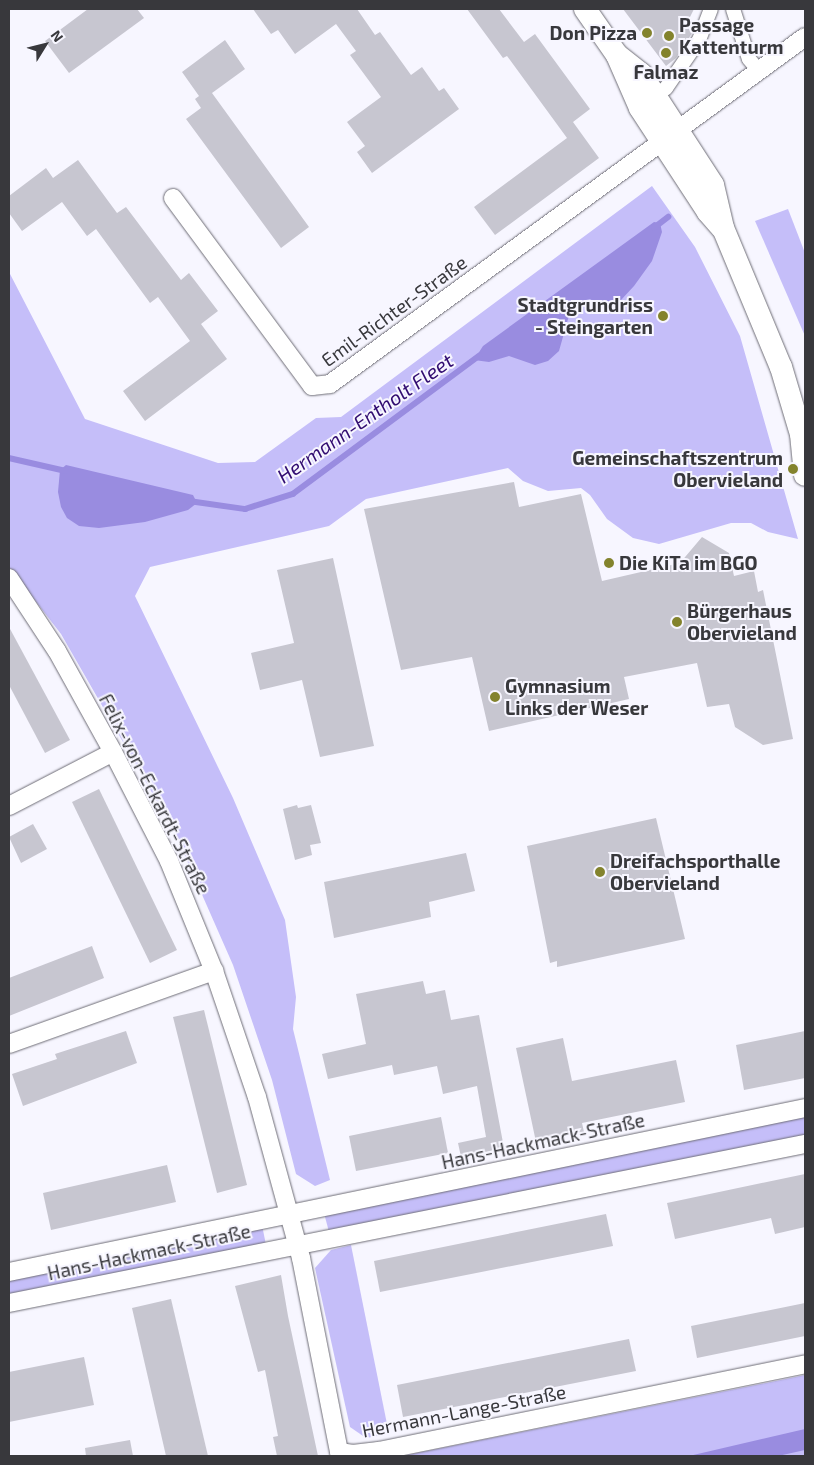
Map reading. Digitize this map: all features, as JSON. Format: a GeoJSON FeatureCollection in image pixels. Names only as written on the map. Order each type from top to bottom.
{"type":"FeatureCollection","features":[{"type":"Feature","properties":{"kind":"street"},"geometry":{"type":"LineString","coordinates":[[585,9],[617,55],[640,108],[671,136]]}},
{"type":"Feature","properties":{"kind":"street"},"geometry":{"type":"LineString","coordinates":[[656,96],[666,88],[699,40],[710,9]]}},
{"type":"Feature","properties":{"kind":"street"},"geometry":{"type":"LineString","coordinates":[[733,9],[749,58],[759,71]]}},
{"type":"Feature","properties":{"kind":"street"},"geometry":{"type":"LineString","coordinates":[[671,136],[805,37]]}},
{"type":"Feature","properties":{"kind":"street"},"geometry":{"type":"LineString","coordinates":[[617,55],[641,74],[656,96],[671,136],[708,212],[723,228],[781,367],[803,438],[805,475]]}},
{"type":"Feature","properties":{"kind":"street","name":"Emil-Richter-Straße"},"geometry":{"type":"LineString","coordinates":[[173,198],[312,386],[330,384],[671,136]]}},
{"type":"Feature","properties":{"kind":"street","name":"Felix-von-Eckardt-Straße"},"geometry":{"type":"LineString","coordinates":[[9,578],[57,652],[113,752],[169,862],[214,971],[257,1097],[289,1214]]}},
{"type":"Feature","properties":{"kind":"street"},"geometry":{"type":"LineString","coordinates":[[9,806],[113,752]]}},
{"type":"Feature","properties":{"kind":"street"},"geometry":{"type":"LineString","coordinates":[[9,1044],[214,971]]}},
{"type":"Feature","properties":{"kind":"street","name":"Hans-Hackmack-Straße"},"geometry":{"type":"LineString","coordinates":[[9,1272],[805,1108]]}},
{"type":"Feature","properties":{"kind":"street","name":"Hans-Hackmack-Straße"},"geometry":{"type":"LineString","coordinates":[[9,1303],[805,1144]]}},
{"type":"Feature","properties":{"kind":"street"},"geometry":{"type":"LineString","coordinates":[[289,1214],[297,1244]]}},
{"type":"Feature","properties":{"kind":"street","name":"Hermann-Lange-Straße"},"geometry":{"type":"LineString","coordinates":[[297,1244],[339,1452],[353,1454],[379,1451],[805,1364]]}},
{"type":"Feature","properties":{"kind":"shaded area"},"geometry":{"type":"Polygon","coordinates":[[[652,186],[695,247],[740,336],[798,539],[768,532],[751,523],[731,523],[659,544],[633,538],[607,519],[590,495],[581,488],[548,491],[523,481],[508,468],[366,499],[329,526],[150,567],[135,596],[233,798],[285,920],[296,997],[293,1029],[330,1180],[315,1186],[296,1174],[272,1080],[233,965],[174,831],[61,634],[9,567],[9,272],[85,419],[218,463],[255,462],[316,418],[341,417],[652,186]]]}},
{"type":"Feature","properties":{"kind":"shaded area"},"geometry":{"type":"Polygon","coordinates":[[[788,209],[805,253],[805,336],[755,221],[788,209]]]}},
{"type":"Feature","properties":{"kind":"shaded area"},"geometry":{"type":"Polygon","coordinates":[[[654,222],[660,223],[662,232],[652,261],[634,286],[609,313],[601,314],[596,303],[590,299],[578,302],[570,312],[559,351],[548,361],[535,365],[509,356],[489,362],[474,360],[483,346],[654,222]]]}},
{"type":"Feature","properties":{"kind":"shaded area"},"geometry":{"type":"Polygon","coordinates":[[[66,465],[193,495],[197,503],[188,510],[145,522],[99,528],[79,526],[67,518],[61,507],[58,492],[60,470],[66,465]]]}},
{"type":"Feature","properties":{"kind":"shaded area"},"geometry":{"type":"Polygon","coordinates":[[[805,1113],[805,1138],[329,1232],[324,1213],[805,1113]]]}},
{"type":"Feature","properties":{"kind":"shaded area"},"geometry":{"type":"Polygon","coordinates":[[[262,1225],[266,1245],[9,1296],[9,1277],[262,1225]]]}},
{"type":"Feature","properties":{"kind":"shaded area"},"geometry":{"type":"Polygon","coordinates":[[[351,1245],[389,1434],[366,1438],[350,1427],[315,1268],[331,1250],[351,1245]]]}},
{"type":"Feature","properties":{"kind":"shaded area"},"geometry":{"type":"Polygon","coordinates":[[[805,1375],[805,1456],[398,1456],[412,1454],[805,1375]]]}},
{"type":"Feature","properties":{"kind":"shaded area"},"geometry":{"type":"Polygon","coordinates":[[[805,1429],[805,1450],[778,1456],[689,1456],[805,1429]]]}},
{"type":"Feature","properties":{"kind":"building"},"geometry":{"type":"Polygon","coordinates":[[[88,9],[137,9],[144,18],[69,73],[45,41],[88,9]]]}},
{"type":"Feature","properties":{"kind":"building"},"geometry":{"type":"Polygon","coordinates":[[[253,9],[357,9],[375,35],[380,32],[411,75],[422,67],[439,91],[444,88],[459,109],[372,173],[357,152],[365,146],[347,122],[381,97],[350,55],[356,51],[336,24],[295,54],[278,30],[271,34],[253,9]]]}},
{"type":"Feature","properties":{"kind":"building"},"geometry":{"type":"Polygon","coordinates":[[[467,9],[499,9],[524,42],[535,34],[590,109],[573,122],[599,158],[495,235],[474,207],[567,138],[507,56],[503,58],[467,9]]]}},
{"type":"Feature","properties":{"kind":"building","name":"Passage Kattenturm"},"geometry":{"type":"Polygon","coordinates":[[[623,9],[694,9],[686,25],[692,33],[676,58],[666,66],[623,9]]]}},
{"type":"Feature","properties":{"kind":"building"},"geometry":{"type":"Polygon","coordinates":[[[225,40],[245,69],[212,93],[309,227],[281,248],[186,119],[201,108],[195,99],[199,96],[182,72],[225,40]]]}},
{"type":"Feature","properties":{"kind":"building"},"geometry":{"type":"Polygon","coordinates":[[[78,160],[117,213],[126,207],[181,280],[189,273],[218,311],[201,324],[227,359],[145,421],[123,391],[190,341],[158,297],[150,303],[96,229],[87,236],[62,202],[22,231],[9,213],[9,196],[46,168],[53,178],[78,160]]]}},
{"type":"Feature","properties":{"kind":"building"},"geometry":{"type":"Polygon","coordinates":[[[514,482],[519,507],[581,494],[602,581],[680,563],[702,537],[729,553],[734,576],[754,571],[758,592],[763,590],[793,739],[763,745],[735,727],[729,704],[707,707],[697,663],[624,677],[629,699],[489,731],[472,657],[401,670],[364,509],[514,482]]]}},
{"type":"Feature","properties":{"kind":"building"},"geometry":{"type":"Polygon","coordinates":[[[333,558],[374,746],[320,757],[302,680],[260,690],[251,653],[294,643],[277,570],[333,558]]]}},
{"type":"Feature","properties":{"kind":"building"},"geometry":{"type":"Polygon","coordinates":[[[9,627],[70,740],[45,753],[9,685],[9,627]]]}},
{"type":"Feature","properties":{"kind":"building"},"geometry":{"type":"Polygon","coordinates":[[[99,789],[177,950],[150,963],[72,802],[99,789]]]}},
{"type":"Feature","properties":{"kind":"building"},"geometry":{"type":"Polygon","coordinates":[[[297,805],[298,808],[311,805],[321,843],[310,845],[312,855],[295,860],[283,809],[297,805]]]}},
{"type":"Feature","properties":{"kind":"building","name":"Dreifachsporthalle Obervieland"},"geometry":{"type":"Polygon","coordinates":[[[656,818],[685,939],[557,967],[557,961],[550,963],[527,846],[656,818]]]}},
{"type":"Feature","properties":{"kind":"building"},"geometry":{"type":"Polygon","coordinates":[[[33,824],[47,849],[21,863],[9,837],[33,824]]]}},
{"type":"Feature","properties":{"kind":"building"},"geometry":{"type":"Polygon","coordinates":[[[466,853],[475,891],[429,902],[431,917],[334,938],[324,882],[466,853]]]}},
{"type":"Feature","properties":{"kind":"building"},"geometry":{"type":"Polygon","coordinates":[[[92,946],[104,978],[9,1016],[9,978],[92,946]]]}},
{"type":"Feature","properties":{"kind":"building"},"geometry":{"type":"Polygon","coordinates":[[[423,981],[426,994],[445,990],[451,1020],[479,1015],[504,1148],[461,1157],[458,1143],[486,1137],[477,1086],[443,1094],[437,1066],[394,1075],[392,1065],[328,1079],[322,1054],[366,1044],[356,994],[423,981]]]}},
{"type":"Feature","properties":{"kind":"building"},"geometry":{"type":"Polygon","coordinates":[[[204,1010],[247,1185],[217,1193],[173,1017],[204,1010]]]}},
{"type":"Feature","properties":{"kind":"building"},"geometry":{"type":"Polygon","coordinates":[[[126,1031],[137,1063],[23,1106],[12,1074],[57,1059],[55,1054],[126,1031]]]}},
{"type":"Feature","properties":{"kind":"building"},"geometry":{"type":"Polygon","coordinates":[[[805,1031],[805,1078],[744,1090],[736,1045],[805,1031]]]}},
{"type":"Feature","properties":{"kind":"building"},"geometry":{"type":"Polygon","coordinates":[[[563,1038],[572,1081],[676,1060],[685,1102],[582,1123],[584,1132],[536,1142],[516,1048],[563,1038]]]}},
{"type":"Feature","properties":{"kind":"building"},"geometry":{"type":"Polygon","coordinates":[[[441,1117],[448,1153],[356,1171],[349,1136],[441,1117]]]}},
{"type":"Feature","properties":{"kind":"building"},"geometry":{"type":"Polygon","coordinates":[[[167,1165],[176,1202],[51,1230],[43,1193],[167,1165]]]}},
{"type":"Feature","properties":{"kind":"building"},"geometry":{"type":"Polygon","coordinates":[[[805,1174],[805,1227],[775,1234],[771,1218],[675,1239],[667,1203],[805,1174]]]}},
{"type":"Feature","properties":{"kind":"building"},"geometry":{"type":"Polygon","coordinates":[[[606,1214],[613,1246],[380,1292],[374,1261],[606,1214]]]}},
{"type":"Feature","properties":{"kind":"building"},"geometry":{"type":"Polygon","coordinates":[[[281,1275],[318,1456],[277,1456],[273,1437],[278,1436],[265,1370],[258,1372],[235,1286],[281,1275]]]}},
{"type":"Feature","properties":{"kind":"building"},"geometry":{"type":"Polygon","coordinates":[[[171,1299],[208,1456],[166,1456],[132,1308],[171,1299]]]}},
{"type":"Feature","properties":{"kind":"building"},"geometry":{"type":"Polygon","coordinates":[[[805,1303],[805,1336],[697,1358],[691,1326],[805,1303]]]}},
{"type":"Feature","properties":{"kind":"building"},"geometry":{"type":"Polygon","coordinates":[[[629,1339],[636,1371],[403,1417],[397,1385],[629,1339]]]}},
{"type":"Feature","properties":{"kind":"building"},"geometry":{"type":"Polygon","coordinates":[[[84,1357],[94,1405],[9,1422],[9,1372],[84,1357]]]}},
{"type":"Feature","properties":{"kind":"building"},"geometry":{"type":"Polygon","coordinates":[[[130,1440],[133,1456],[86,1456],[85,1448],[130,1440]]]}},
{"type":"Feature","properties":{"kind":"waterway","name":"Hermann-Entholt Fleet"},"geometry":{"type":"LineString","coordinates":[[654,228],[668,217]]}},
{"type":"Feature","properties":{"kind":"waterway","name":"Hermann-Entholt Fleet"},"geometry":{"type":"LineString","coordinates":[[189,501],[245,509],[293,494],[479,356]]}},
{"type":"Feature","properties":{"kind":"waterway","name":"Hermann-Entholt Fleet"},"geometry":{"type":"LineString","coordinates":[[9,458],[66,471]]}},
{"type":"Feature","properties":{"kind":"place","name":"Don Pizza"},"geometry":{"type":"Point","coordinates":[647,33]}},
{"type":"Feature","properties":{"kind":"place","name":"Passage Kattenturm"},"geometry":{"type":"Point","coordinates":[669,36]}},
{"type":"Feature","properties":{"kind":"place","name":"Falmaz"},"geometry":{"type":"Point","coordinates":[666,53]}},
{"type":"Feature","properties":{"kind":"place","name":"Stadtgrundriss - Steingarten"},"geometry":{"type":"Point","coordinates":[663,316]}},
{"type":"Feature","properties":{"kind":"place","name":"Gemeinschaftszentrum Obervieland"},"geometry":{"type":"Point","coordinates":[793,469]}},
{"type":"Feature","properties":{"kind":"place","name":"Die KiTa im BGO"},"geometry":{"type":"Point","coordinates":[609,563]}},
{"type":"Feature","properties":{"kind":"place","name":"Bürgerhaus Obervieland"},"geometry":{"type":"Point","coordinates":[677,622]}},
{"type":"Feature","properties":{"kind":"place","name":"Gymnasium Links der Weser"},"geometry":{"type":"Point","coordinates":[495,697]}},
{"type":"Feature","properties":{"kind":"place","name":"Dreifachsporthalle Obervieland"},"geometry":{"type":"Point","coordinates":[600,872]}}]}
